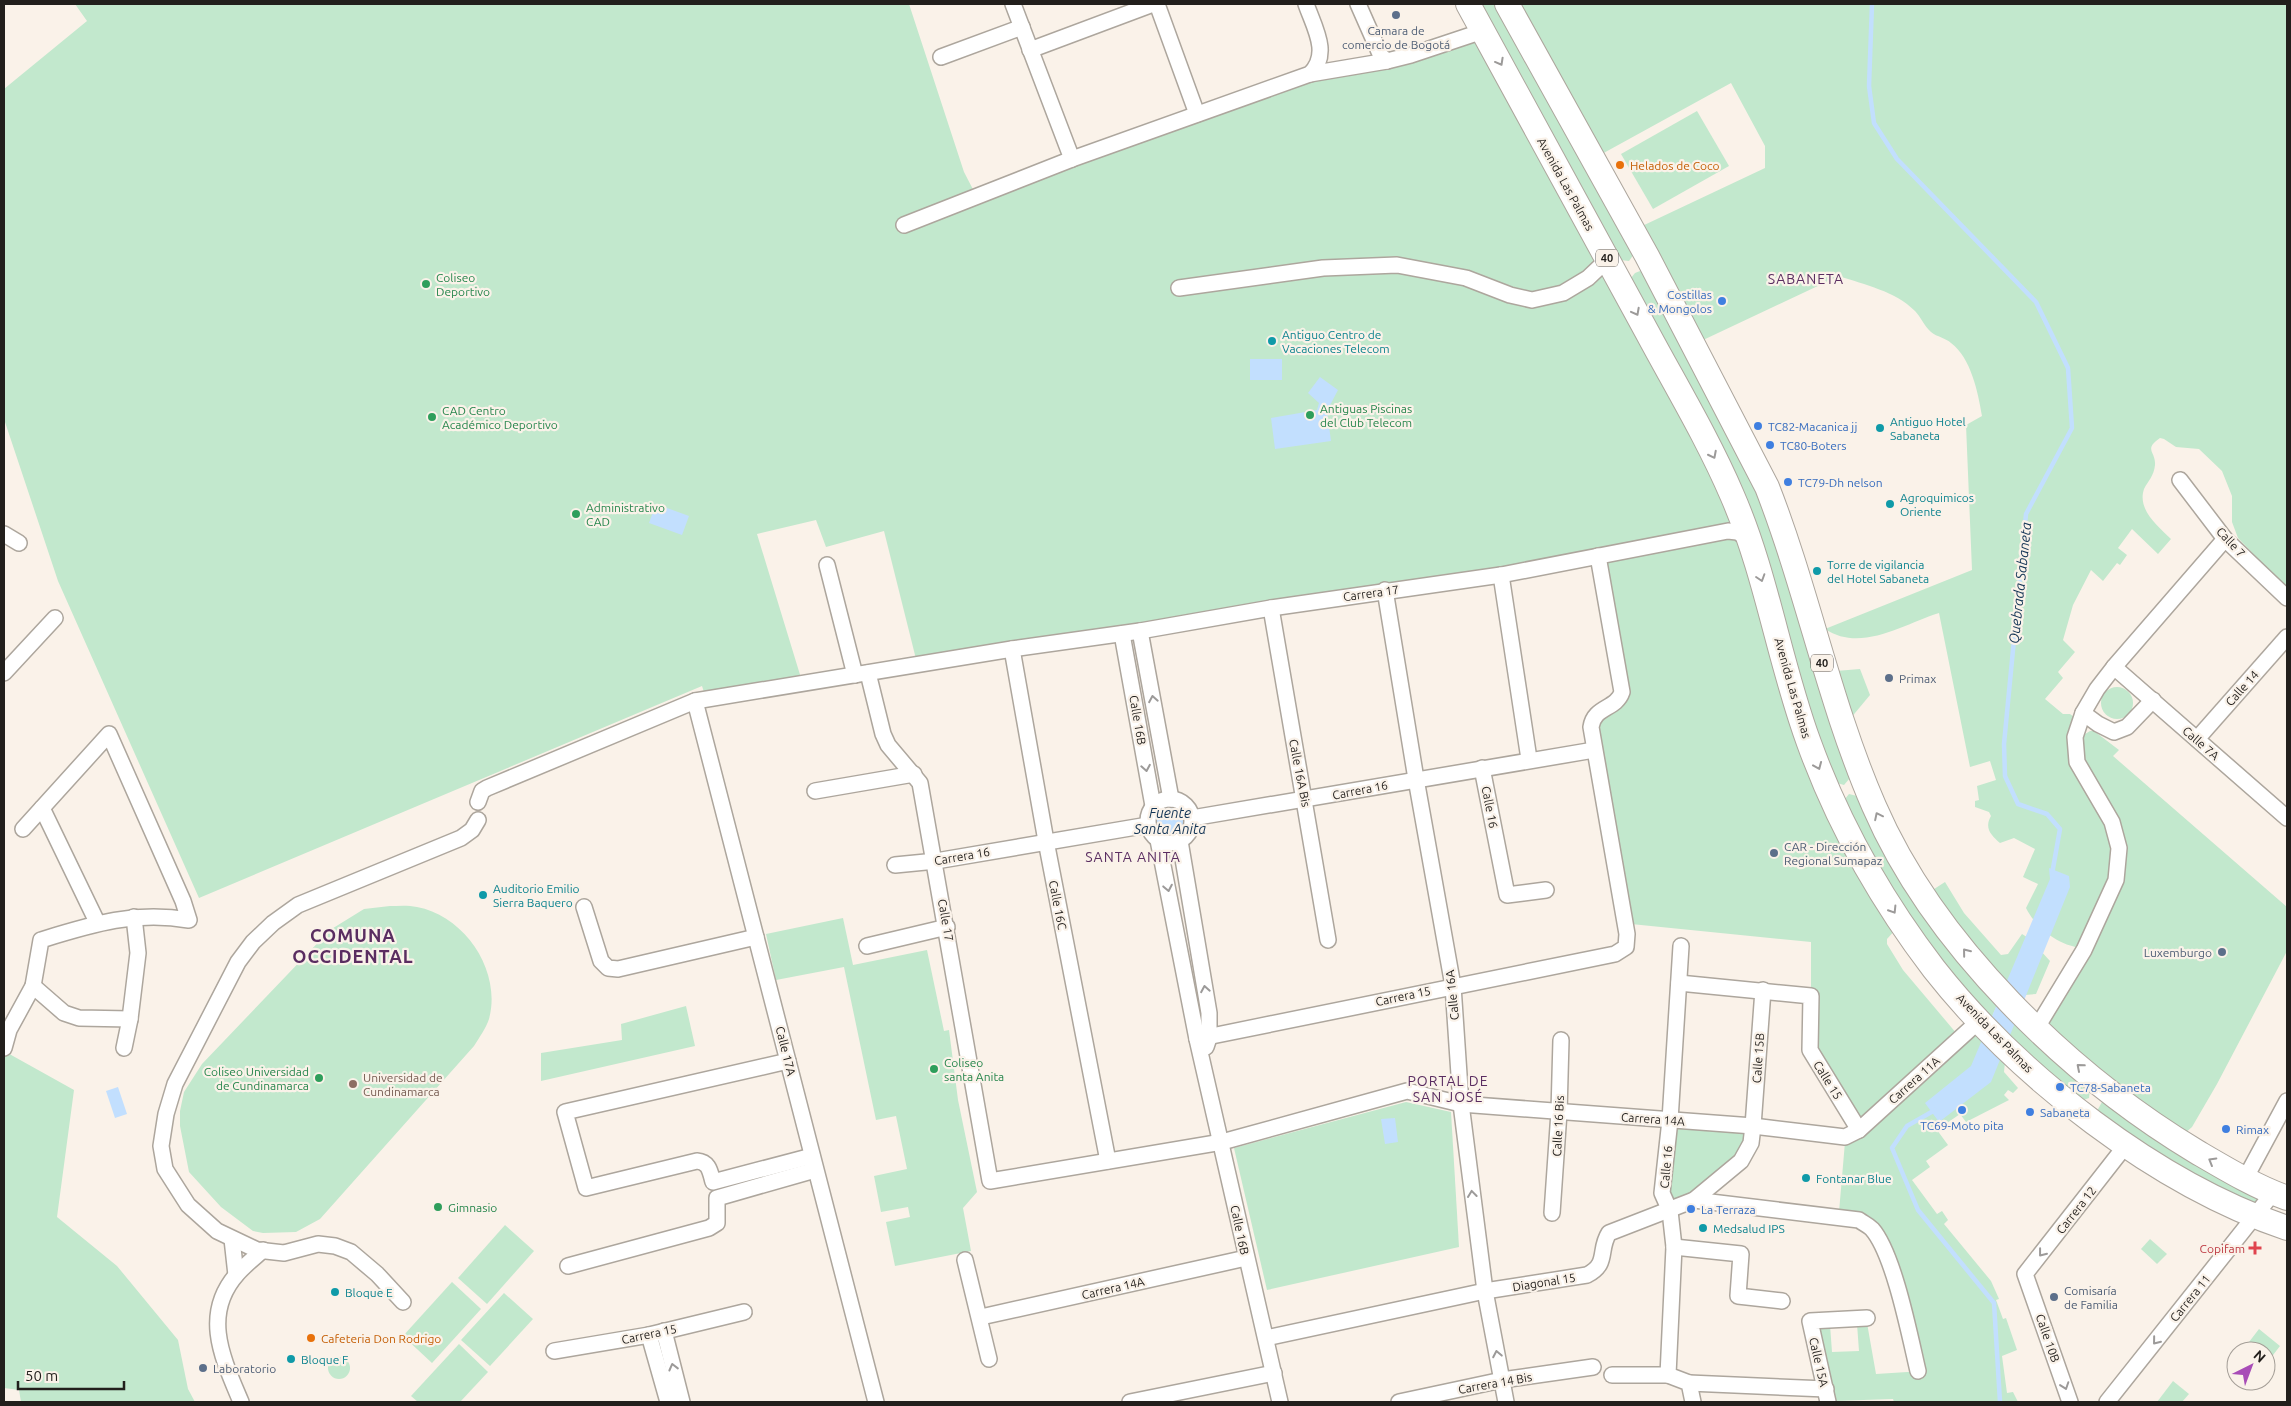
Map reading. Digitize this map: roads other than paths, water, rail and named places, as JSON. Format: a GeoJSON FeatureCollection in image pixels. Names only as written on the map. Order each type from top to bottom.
{"type":"FeatureCollection","features":[{"type":"Feature","properties":{"kind":"main road","name":"Avenida Las Palmas"},"geometry":{"type":"LineString","coordinates":[[1468,4],[1713,455],[1739,528],[1766,593],[1798,709],[1831,797],[1862,858],[1904,927],[1936,972],[1980,1020],[2024,1065],[2083,1114],[2126,1145],[2189,1184],[2256,1217],[2287,1228]]}},
{"type":"Feature","properties":{"kind":"main road","name":"40"},"geometry":{"type":"LineString","coordinates":[[1507,4],[1647,256],[1768,487],[1782,523],[1839,718],[1863,781],[1891,842],[1923,895],[1964,949],[2036,1029],[2105,1089],[2183,1144],[2245,1179],[2280,1196]]}},
{"type":"Feature","properties":{"kind":"main road","name":"40"},"geometry":{"type":"LineString","coordinates":[[1612,267],[1647,256]]}},
{"type":"Feature","properties":{"kind":"main road"},"geometry":{"type":"LineString","coordinates":[[1831,797],[1863,781]]}},
{"type":"Feature","properties":{"kind":"main road"},"geometry":{"type":"LineString","coordinates":[[2083,1114],[2105,1089]]}},
{"type":"Feature","properties":{"kind":"street"},"geometry":{"type":"LineString","coordinates":[[1013,4],[1072,159]]}},
{"type":"Feature","properties":{"kind":"street"},"geometry":{"type":"LineString","coordinates":[[1030,50],[1153,4]]}},
{"type":"Feature","properties":{"kind":"street"},"geometry":{"type":"LineString","coordinates":[[1157,4],[1197,114]]}},
{"type":"Feature","properties":{"kind":"street"},"geometry":{"type":"LineString","coordinates":[[1306,4],[1322,51],[1320,62],[1310,74]]}},
{"type":"Feature","properties":{"kind":"street"},"geometry":{"type":"LineString","coordinates":[[1358,4],[1381,56],[1387,60]]}},
{"type":"Feature","properties":{"kind":"street"},"geometry":{"type":"LineString","coordinates":[[941,56],[1022,27]]}},
{"type":"Feature","properties":{"kind":"street"},"geometry":{"type":"LineString","coordinates":[[904,225],[1072,159],[1310,74],[1411,55],[1483,31]]}},
{"type":"Feature","properties":{"kind":"street"},"geometry":{"type":"LineString","coordinates":[[1179,288],[1323,268],[1397,265],[1466,278],[1510,295],[1532,300],[1563,293],[1588,278],[1612,267]]}},
{"type":"Feature","properties":{"kind":"street","name":"Calle 7"},"geometry":{"type":"LineString","coordinates":[[2180,480],[2226,539],[2287,598]]}},
{"type":"Feature","properties":{"kind":"street","name":"Carrera 17"},"geometry":{"type":"LineString","coordinates":[[478,802],[482,791],[487,788],[695,701],[1012,649],[1122,634],[1385,590],[1501,575],[1739,528]]}},
{"type":"Feature","properties":{"kind":"street"},"geometry":{"type":"LineString","coordinates":[[4,534],[20,542]]}},
{"type":"Feature","properties":{"kind":"street"},"geometry":{"type":"LineString","coordinates":[[2036,1029],[2084,950],[2116,880],[2119,848],[2112,822],[2077,762],[2075,736],[2083,713],[2114,667],[2226,539]]}},
{"type":"Feature","properties":{"kind":"street"},"geometry":{"type":"LineString","coordinates":[[1594,750],[1591,727],[1594,718],[1601,709],[1617,702],[1622,688],[1598,556]]}},
{"type":"Feature","properties":{"kind":"street","name":"Calle 17"},"geometry":{"type":"LineString","coordinates":[[827,565],[883,734],[888,745],[920,783],[936,861],[990,1181]]}},
{"type":"Feature","properties":{"kind":"street"},"geometry":{"type":"LineString","coordinates":[[1501,575],[1528,759]]}},
{"type":"Feature","properties":{"kind":"street","name":"Calle 16A"},"geometry":{"type":"LineString","coordinates":[[1385,590],[1453,986],[1461,1104],[1485,1292],[1506,1402]]}},
{"type":"Feature","properties":{"kind":"street","name":"Calle 16A Bis"},"geometry":{"type":"LineString","coordinates":[[1271,608],[1280,670],[1306,800],[1328,940]]}},
{"type":"Feature","properties":{"kind":"street"},"geometry":{"type":"LineString","coordinates":[[4,673],[55,618]]}},
{"type":"Feature","properties":{"kind":"street","name":"Calle 16B"},"geometry":{"type":"LineString","coordinates":[[1140,631],[1171,799]]}},
{"type":"Feature","properties":{"kind":"street","name":"Calle 16B"},"geometry":{"type":"LineString","coordinates":[[1122,634],[1153,806]]}},
{"type":"Feature","properties":{"kind":"street","name":"Calle 14"},"geometry":{"type":"LineString","coordinates":[[2197,739],[2287,637]]}},
{"type":"Feature","properties":{"kind":"street","name":"Calle 16C"},"geometry":{"type":"LineString","coordinates":[[1012,649],[1046,841],[1108,1161]]}},
{"type":"Feature","properties":{"kind":"street","name":"Calle 7A"},"geometry":{"type":"LineString","coordinates":[[2114,667],[2197,739],[2285,811]]}},
{"type":"Feature","properties":{"kind":"street"},"geometry":{"type":"LineString","coordinates":[[2083,713],[2114,732],[2127,727],[2153,700]]}},
{"type":"Feature","properties":{"kind":"street","name":"Calle 17A"},"geometry":{"type":"LineString","coordinates":[[695,701],[876,1402]]}},
{"type":"Feature","properties":{"kind":"street"},"geometry":{"type":"LineString","coordinates":[[4,1048],[10,1030],[33,986],[41,940],[97,922],[134,917],[161,916],[189,920],[183,901],[109,734],[23,829]]}},
{"type":"Feature","properties":{"kind":"street","name":"Carrera 16"},"geometry":{"type":"LineString","coordinates":[[1192,818],[1306,800],[1528,759],[1594,750]]}},
{"type":"Feature","properties":{"kind":"street","name":"Carrera 15"},"geometry":{"type":"LineString","coordinates":[[1203,1038],[1615,954],[1626,947],[1627,934],[1594,750]]}},
{"type":"Feature","properties":{"kind":"street","name":"Calle 16"},"geometry":{"type":"LineString","coordinates":[[1482,768],[1507,896],[1546,890]]}},
{"type":"Feature","properties":{"kind":"street"},"geometry":{"type":"LineString","coordinates":[[815,791],[914,774]]}},
{"type":"Feature","properties":{"kind":"street"},"geometry":{"type":"LineString","coordinates":[[1171,799],[1185,805],[1192,818],[1189,833],[1180,841],[1169,844],[1158,840],[1152,835],[1148,824],[1149,813],[1153,806],[1159,802],[1171,799]]}},
{"type":"Feature","properties":{"kind":"street"},"geometry":{"type":"LineString","coordinates":[[42,808],[97,922]]}},
{"type":"Feature","properties":{"kind":"street"},"geometry":{"type":"LineString","coordinates":[[403,1302],[377,1274],[351,1252],[335,1246],[318,1244],[284,1253],[262,1250],[216,1231],[188,1205],[165,1169],[161,1146],[166,1114],[175,1084],[238,962],[260,936],[298,905],[461,838],[472,830],[478,820]]}},
{"type":"Feature","properties":{"kind":"street","name":"Carrera 16"},"geometry":{"type":"LineString","coordinates":[[895,865],[936,861],[1148,824]]}},
{"type":"Feature","properties":{"kind":"street","name":"Calle 16B"},"geometry":{"type":"LineString","coordinates":[[1158,840],[1203,1038],[1203,1058],[1246,1258],[1280,1402]]}},
{"type":"Feature","properties":{"kind":"street","name":"Calle 16B"},"geometry":{"type":"LineString","coordinates":[[1180,841],[1209,1013],[1203,1038]]}},
{"type":"Feature","properties":{"kind":"street"},"geometry":{"type":"LineString","coordinates":[[584,907],[601,961],[608,968],[618,969],[756,937]]}},
{"type":"Feature","properties":{"kind":"street"},"geometry":{"type":"LineString","coordinates":[[124,1048],[130,1019],[138,953],[134,917]]}},
{"type":"Feature","properties":{"kind":"street"},"geometry":{"type":"LineString","coordinates":[[867,946],[947,927]]}},
{"type":"Feature","properties":{"kind":"street","name":"Calle 16"},"geometry":{"type":"LineString","coordinates":[[1668,1375],[1674,1247],[1670,1211],[1662,1192],[1670,1120],[1681,946]]}},
{"type":"Feature","properties":{"kind":"street"},"geometry":{"type":"LineString","coordinates":[[1679,983],[1763,990]]}},
{"type":"Feature","properties":{"kind":"street"},"geometry":{"type":"LineString","coordinates":[[33,986],[64,1013],[79,1018],[130,1019]]}},
{"type":"Feature","properties":{"kind":"street","name":"Calle 15"},"geometry":{"type":"LineString","coordinates":[[1763,990],[1811,996],[1810,1050],[1859,1130]]}},
{"type":"Feature","properties":{"kind":"street","name":"Calle 15B"},"geometry":{"type":"LineString","coordinates":[[1753,1126],[1763,990]]}},
{"type":"Feature","properties":{"kind":"street","name":"Carrera 11A"},"geometry":{"type":"LineString","coordinates":[[1845,1137],[1859,1130],[1980,1020]]}},
{"type":"Feature","properties":{"kind":"street","name":"Calle 16 Bis"},"geometry":{"type":"LineString","coordinates":[[1552,1213],[1560,1112],[1561,1040]]}},
{"type":"Feature","properties":{"kind":"street"},"geometry":{"type":"LineString","coordinates":[[788,1060],[565,1112],[586,1188],[697,1160],[704,1162],[709,1167],[713,1182],[813,1163]]}},
{"type":"Feature","properties":{"kind":"street","name":"Carrera 14A"},"geometry":{"type":"LineString","coordinates":[[990,1181],[1222,1142],[1407,1091],[1461,1104],[1753,1126],[1845,1137]]}},
{"type":"Feature","properties":{"kind":"street"},"geometry":{"type":"LineString","coordinates":[[2245,1179],[2287,1101]]}},
{"type":"Feature","properties":{"kind":"street","name":"Diagonal 15"},"geometry":{"type":"LineString","coordinates":[[1266,1338],[1485,1292],[1587,1275],[1597,1270],[1602,1262],[1604,1242],[1609,1232],[1670,1211],[1694,1200],[1741,1161],[1750,1144],[1753,1126]]}},
{"type":"Feature","properties":{"kind":"street","name":"Carrera 12"},"geometry":{"type":"LineString","coordinates":[[2026,1274],[2126,1145]]}},
{"type":"Feature","properties":{"kind":"street"},"geometry":{"type":"LineString","coordinates":[[568,1266],[709,1228],[716,1223],[717,1198],[813,1163]]}},
{"type":"Feature","properties":{"kind":"street","name":"Carrera 11"},"geometry":{"type":"LineString","coordinates":[[2107,1402],[2256,1217],[2280,1196]]}},
{"type":"Feature","properties":{"kind":"street"},"geometry":{"type":"LineString","coordinates":[[1694,1200],[1859,1220],[1871,1229],[1880,1242],[1900,1294],[1918,1371]]}},
{"type":"Feature","properties":{"kind":"street"},"geometry":{"type":"LineString","coordinates":[[232,1239],[236,1275]]}},
{"type":"Feature","properties":{"kind":"street"},"geometry":{"type":"LineString","coordinates":[[1674,1247],[1741,1254],[1738,1296],[1782,1301]]}},
{"type":"Feature","properties":{"kind":"street"},"geometry":{"type":"LineString","coordinates":[[241,1402],[221,1355],[216,1328],[221,1302],[236,1275],[262,1250]]}},
{"type":"Feature","properties":{"kind":"street","name":"Carrera 14A"},"geometry":{"type":"LineString","coordinates":[[980,1317],[1246,1258]]}},
{"type":"Feature","properties":{"kind":"street"},"geometry":{"type":"LineString","coordinates":[[965,1260],[989,1359]]}},
{"type":"Feature","properties":{"kind":"street","name":"Calle 10B"},"geometry":{"type":"LineString","coordinates":[[2026,1274],[2070,1402]]}},
{"type":"Feature","properties":{"kind":"street","name":"Carrera 15"},"geometry":{"type":"LineString","coordinates":[[554,1351],[657,1333],[744,1312]]}},
{"type":"Feature","properties":{"kind":"street","name":"Calle 15A"},"geometry":{"type":"LineString","coordinates":[[1827,1396],[1810,1321],[1867,1318]]}},
{"type":"Feature","properties":{"kind":"street"},"geometry":{"type":"LineString","coordinates":[[657,1333],[668,1402]]}},
{"type":"Feature","properties":{"kind":"street"},"geometry":{"type":"LineString","coordinates":[[657,1333],[682,1402]]}},
{"type":"Feature","properties":{"kind":"street","name":"Carrera 14 Bis"},"geometry":{"type":"LineString","coordinates":[[1399,1402],[1502,1380],[1593,1368]]}},
{"type":"Feature","properties":{"kind":"street"},"geometry":{"type":"LineString","coordinates":[[1130,1402],[1274,1373]]}},
{"type":"Feature","properties":{"kind":"street"},"geometry":{"type":"LineString","coordinates":[[1612,1375],[1668,1375],[1689,1383],[1827,1396]]}},
{"type":"Feature","properties":{"kind":"street"},"geometry":{"type":"LineString","coordinates":[[1689,1383],[1693,1402]]}},
{"type":"Feature","properties":{"kind":"water"},"geometry":{"type":"Polygon","coordinates":[[[1250,359],[1282,359],[1282,380],[1250,380],[1250,359]]]}},
{"type":"Feature","properties":{"kind":"water","name":"Antiguas Piscinas del Club Telecom"},"geometry":{"type":"Polygon","coordinates":[[[1320,377],[1338,390],[1327,411],[1331,441],[1275,449],[1271,418],[1317,410],[1319,403],[1308,393],[1320,377]]]}},
{"type":"Feature","properties":{"kind":"water"},"geometry":{"type":"Polygon","coordinates":[[[656,504],[689,516],[682,535],[649,523],[656,504]]]}},
{"type":"Feature","properties":{"kind":"water","name":"Fuente Santa Anita"},"geometry":{"type":"Polygon","coordinates":[[[1170,806],[1176,807],[1184,815],[1184,827],[1176,835],[1170,836],[1164,835],[1156,827],[1155,821],[1156,815],[1164,807],[1170,806]]]}},
{"type":"Feature","properties":{"kind":"water"},"geometry":{"type":"Polygon","coordinates":[[[2049,868],[2069,876],[2070,887],[1991,1082],[1939,1122],[1925,1103],[1971,1066],[2050,879],[2049,868]]]}},
{"type":"Feature","properties":{"kind":"water"},"geometry":{"type":"Polygon","coordinates":[[[118,1087],[127,1114],[115,1118],[106,1091],[118,1087]]]}},
{"type":"Feature","properties":{"kind":"water"},"geometry":{"type":"Polygon","coordinates":[[[1395,1118],[1398,1142],[1385,1144],[1381,1119],[1395,1118]]]}},
{"type":"Feature","properties":{"kind":"waterway","name":"Quebrada Sabaneta"},"geometry":{"type":"LineString","coordinates":[[1872,4],[1869,86],[1874,123],[1897,159],[2036,302],[2068,368],[2072,428],[2026,514],[2004,744],[2005,776],[2018,804],[2047,814],[2060,829],[2052,874]]}},
{"type":"Feature","properties":{"kind":"waterway","name":"Quebrada Sabaneta"},"geometry":{"type":"LineString","coordinates":[[1935,1110],[1907,1126],[1892,1148],[1918,1210],[1994,1303],[2000,1402]]}},
{"type":"Feature","properties":{"kind":"place","name":"Camara de comercio de Bogotá"},"geometry":{"type":"Point","coordinates":[1396,15]}},
{"type":"Feature","properties":{"kind":"place","name":"Helados de Coco"},"geometry":{"type":"Point","coordinates":[1620,165]}},
{"type":"Feature","properties":{"kind":"place","name":"Coliseo Deportivo"},"geometry":{"type":"Point","coordinates":[426,284]}},
{"type":"Feature","properties":{"kind":"place","name":"Costillas & Mongolos"},"geometry":{"type":"Point","coordinates":[1722,301]}},
{"type":"Feature","properties":{"kind":"place","name":"Antiguo Centro de Vacaciones Telecom"},"geometry":{"type":"Point","coordinates":[1272,341]}},
{"type":"Feature","properties":{"kind":"place","name":"Antiguas Piscinas del Club Telecom"},"geometry":{"type":"Point","coordinates":[1310,415]}},
{"type":"Feature","properties":{"kind":"place","name":"CAD Centro Académico Deportivo"},"geometry":{"type":"Point","coordinates":[432,417]}},
{"type":"Feature","properties":{"kind":"place","name":"TC82-Macanica jj"},"geometry":{"type":"Point","coordinates":[1758,426]}},
{"type":"Feature","properties":{"kind":"place","name":"Antiguo Hotel Sabaneta"},"geometry":{"type":"Point","coordinates":[1880,428]}},
{"type":"Feature","properties":{"kind":"place","name":"TC80-Boters"},"geometry":{"type":"Point","coordinates":[1770,445]}},
{"type":"Feature","properties":{"kind":"place","name":"TC79-Dh nelson"},"geometry":{"type":"Point","coordinates":[1788,482]}},
{"type":"Feature","properties":{"kind":"place","name":"Agroquimicos Oriente"},"geometry":{"type":"Point","coordinates":[1890,504]}},
{"type":"Feature","properties":{"kind":"place","name":"Administrativo CAD"},"geometry":{"type":"Point","coordinates":[576,514]}},
{"type":"Feature","properties":{"kind":"place","name":"Torre de vigilancia del Hotel Sabaneta"},"geometry":{"type":"Point","coordinates":[1817,571]}},
{"type":"Feature","properties":{"kind":"place","name":"Primax"},"geometry":{"type":"Point","coordinates":[1889,678]}},
{"type":"Feature","properties":{"kind":"place","name":"CAR - Dirección Regional Sumapaz"},"geometry":{"type":"Point","coordinates":[1774,853]}},
{"type":"Feature","properties":{"kind":"place","name":"Auditorio Emilio Sierra Baquero"},"geometry":{"type":"Point","coordinates":[483,895]}},
{"type":"Feature","properties":{"kind":"place","name":"Luxemburgo"},"geometry":{"type":"Point","coordinates":[2222,952]}},
{"type":"Feature","properties":{"kind":"place","name":"Coliseo santa Anita"},"geometry":{"type":"Point","coordinates":[934,1069]}},
{"type":"Feature","properties":{"kind":"place","name":"Coliseo Universidad de Cundinamarca"},"geometry":{"type":"Point","coordinates":[319,1078]}},
{"type":"Feature","properties":{"kind":"place","name":"Universidad de Cundinamarca"},"geometry":{"type":"Point","coordinates":[353,1084]}},
{"type":"Feature","properties":{"kind":"place","name":"TC78-Sabaneta"},"geometry":{"type":"Point","coordinates":[2060,1087]}},
{"type":"Feature","properties":{"kind":"place","name":"TC69-Moto pita"},"geometry":{"type":"Point","coordinates":[1962,1110]}},
{"type":"Feature","properties":{"kind":"place","name":"Sabaneta"},"geometry":{"type":"Point","coordinates":[2030,1112]}},
{"type":"Feature","properties":{"kind":"place","name":"Rimax"},"geometry":{"type":"Point","coordinates":[2226,1129]}},
{"type":"Feature","properties":{"kind":"place","name":"Fontanar Blue"},"geometry":{"type":"Point","coordinates":[1806,1178]}},
{"type":"Feature","properties":{"kind":"place","name":"Gimnasio"},"geometry":{"type":"Point","coordinates":[438,1207]}},
{"type":"Feature","properties":{"kind":"place","name":"La Terraza"},"geometry":{"type":"Point","coordinates":[1691,1209]}},
{"type":"Feature","properties":{"kind":"place","name":"Medsalud IPS"},"geometry":{"type":"Point","coordinates":[1703,1228]}},
{"type":"Feature","properties":{"kind":"place","name":"Copifam"},"geometry":{"type":"Point","coordinates":[2255,1248]}},
{"type":"Feature","properties":{"kind":"place","name":"Bloque E"},"geometry":{"type":"Point","coordinates":[335,1292]}},
{"type":"Feature","properties":{"kind":"place","name":"Comisaría de Familia"},"geometry":{"type":"Point","coordinates":[2054,1297]}},
{"type":"Feature","properties":{"kind":"place","name":"Cafeteria Don Rodrigo"},"geometry":{"type":"Point","coordinates":[311,1338]}},
{"type":"Feature","properties":{"kind":"place","name":"Bloque F"},"geometry":{"type":"Point","coordinates":[291,1359]}},
{"type":"Feature","properties":{"kind":"place","name":"Laboratorio"},"geometry":{"type":"Point","coordinates":[203,1368]}},
{"type":"Feature","properties":{"kind":"district","name":"SABANETA"},"geometry":{"type":"Point","coordinates":[1806,279]}},
{"type":"Feature","properties":{"kind":"district","name":"SANTA ANITA"},"geometry":{"type":"Point","coordinates":[1133,857]}},
{"type":"Feature","properties":{"kind":"district","name":"COMUNA OCCIDENTAL"},"geometry":{"type":"Point","coordinates":[353,945]}},
{"type":"Feature","properties":{"kind":"district","name":"PORTAL DE SAN JOSÉ"},"geometry":{"type":"Point","coordinates":[1448,1090]}}]}
